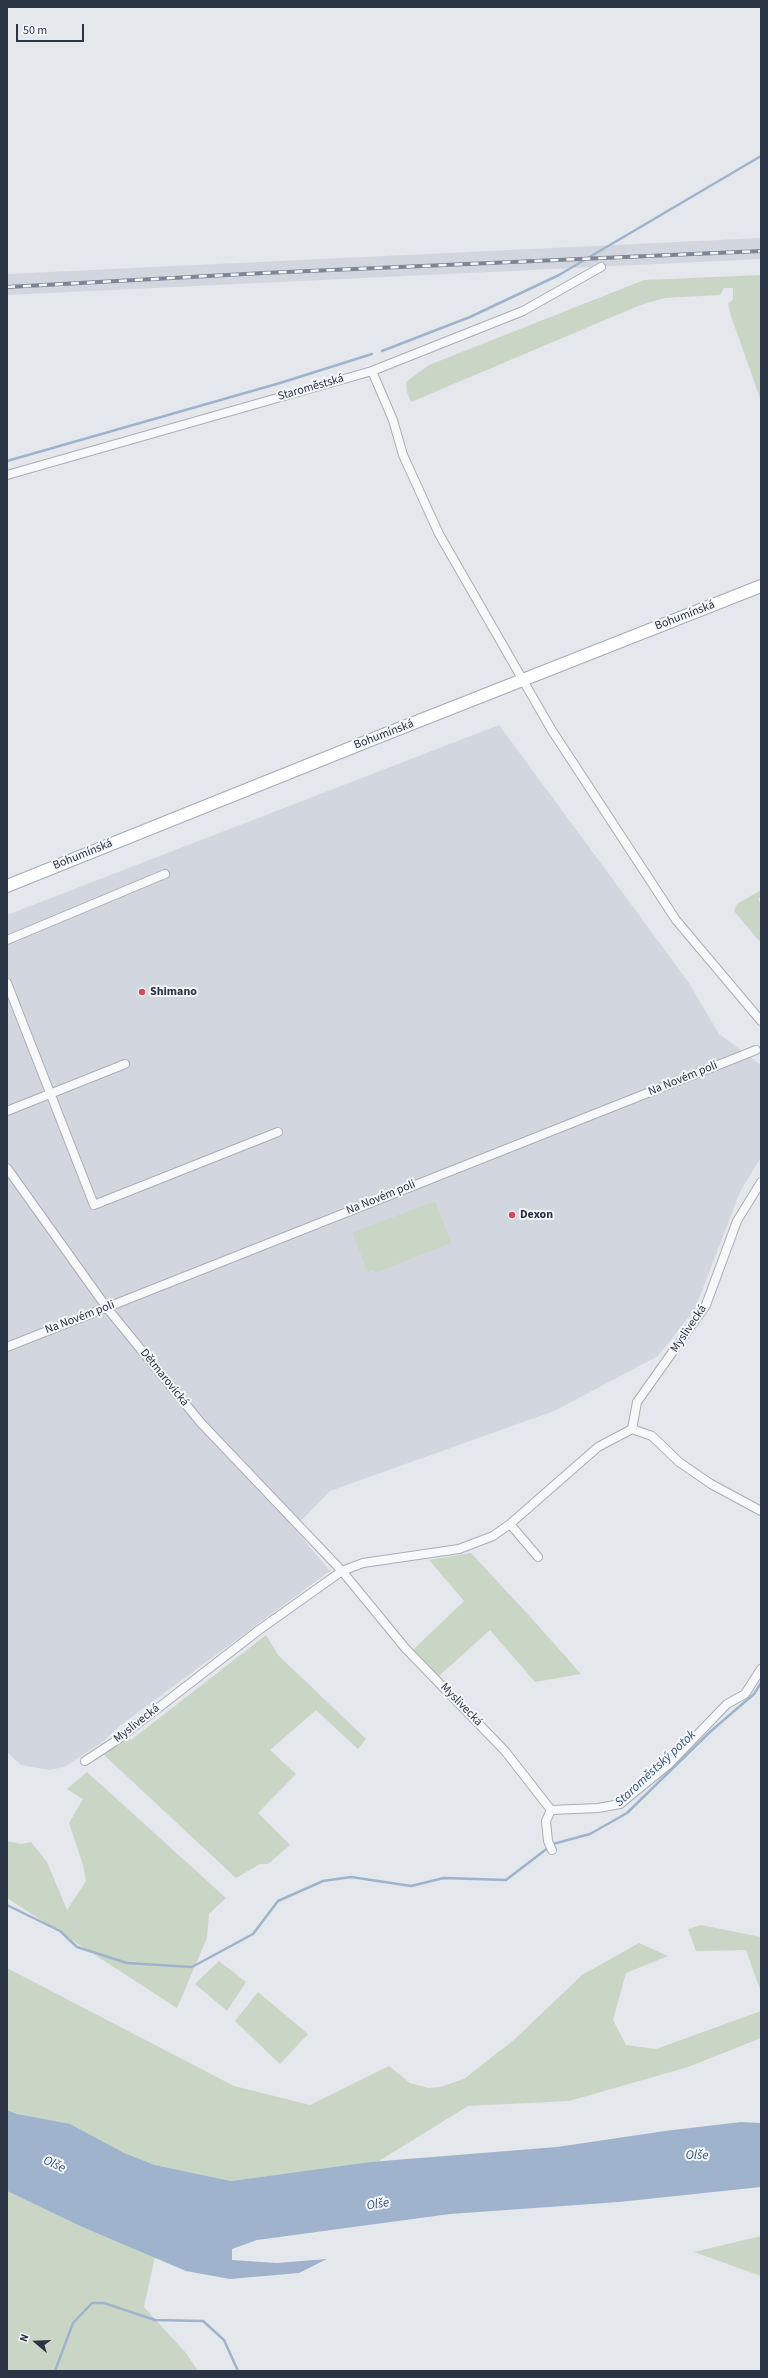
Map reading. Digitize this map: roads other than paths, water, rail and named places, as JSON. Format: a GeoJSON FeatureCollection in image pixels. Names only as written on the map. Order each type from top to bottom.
{"type":"FeatureCollection","features":[{"type":"Feature","properties":{"kind":"main road","name":"Bohumínská"},"geometry":{"type":"LineString","coordinates":[[7,886],[761,586]]}},
{"type":"Feature","properties":{"kind":"street","name":"Staroměstská"},"geometry":{"type":"LineString","coordinates":[[7,475],[372,371],[523,311],[601,267]]}},
{"type":"Feature","properties":{"kind":"street"},"geometry":{"type":"LineString","coordinates":[[372,371],[392,420],[403,455],[439,534],[551,729],[676,920],[761,1021]]}},
{"type":"Feature","properties":{"kind":"street"},"geometry":{"type":"LineString","coordinates":[[7,940],[164,874]]}},
{"type":"Feature","properties":{"kind":"street"},"geometry":{"type":"LineString","coordinates":[[7,983],[94,1205],[278,1132]]}},
{"type":"Feature","properties":{"kind":"street","name":"Na Novém poli"},"geometry":{"type":"LineString","coordinates":[[7,1347],[756,1050]]}},
{"type":"Feature","properties":{"kind":"street"},"geometry":{"type":"LineString","coordinates":[[7,1111],[125,1064]]}},
{"type":"Feature","properties":{"kind":"street","name":"Dětmarovická"},"geometry":{"type":"LineString","coordinates":[[7,1168],[107,1308],[201,1423],[342,1571]]}},
{"type":"Feature","properties":{"kind":"street","name":"Myslivecká"},"geometry":{"type":"LineString","coordinates":[[85,1761],[114,1742],[259,1630],[342,1571],[364,1563],[459,1549],[493,1536],[510,1524],[598,1447],[632,1429],[638,1402],[706,1306],[738,1221],[761,1182]]}},
{"type":"Feature","properties":{"kind":"street"},"geometry":{"type":"LineString","coordinates":[[632,1429],[652,1436],[679,1462],[711,1484],[761,1511]]}},
{"type":"Feature","properties":{"kind":"street"},"geometry":{"type":"LineString","coordinates":[[510,1524],[538,1557]]}},
{"type":"Feature","properties":{"kind":"street","name":"Myslivecká"},"geometry":{"type":"LineString","coordinates":[[342,1571],[406,1649],[505,1751],[550,1810]]}},
{"type":"Feature","properties":{"kind":"street"},"geometry":{"type":"LineString","coordinates":[[552,1850],[548,1841],[546,1821],[550,1810],[598,1808],[620,1804],[668,1765],[727,1704],[745,1694],[761,1669]]}},
{"type":"Feature","properties":{"kind":"water","name":"Olše"},"geometry":{"type":"Polygon","coordinates":[[[7,2110],[17,2114],[70,2124],[124,2153],[155,2165],[231,2181],[370,2162],[557,2147],[665,2131],[741,2122],[761,2123],[761,2187],[619,2202],[450,2214],[257,2240],[232,2249],[232,2260],[277,2263],[327,2259],[299,2273],[230,2279],[186,2271],[80,2226],[7,2191],[7,2110]]]}},
{"type":"Feature","properties":{"kind":"waterway"},"geometry":{"type":"LineString","coordinates":[[382,351],[470,317],[559,275],[761,156]]}},
{"type":"Feature","properties":{"kind":"waterway"},"geometry":{"type":"LineString","coordinates":[[7,461],[280,383],[372,354]]}},
{"type":"Feature","properties":{"kind":"waterway","name":"Staroměstský potok"},"geometry":{"type":"LineString","coordinates":[[7,1905],[60,1931],[77,1947],[127,1963],[192,1967],[253,1934],[278,1901],[323,1881],[351,1877],[411,1886],[444,1878],[506,1880],[553,1844],[590,1834],[627,1813],[711,1731],[754,1694],[761,1683]]}},
{"type":"Feature","properties":{"kind":"waterway"},"geometry":{"type":"LineString","coordinates":[[55,2371],[73,2323],[92,2303],[104,2303],[155,2320],[203,2321],[224,2340],[238,2371]]}},
{"type":"Feature","properties":{"kind":"railway"},"geometry":{"type":"LineString","coordinates":[[7,287],[264,273],[761,251]]}},
{"type":"Feature","properties":{"kind":"place","name":"Shimano"},"geometry":{"type":"Point","coordinates":[142,992]}},
{"type":"Feature","properties":{"kind":"place","name":"Dexon"},"geometry":{"type":"Point","coordinates":[512,1215]}}]}
